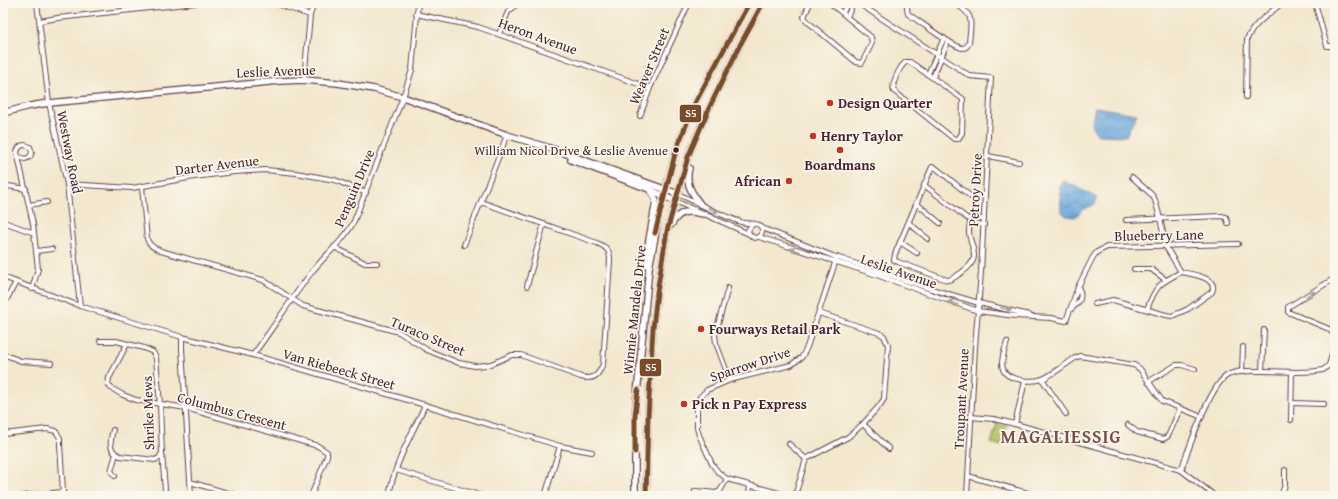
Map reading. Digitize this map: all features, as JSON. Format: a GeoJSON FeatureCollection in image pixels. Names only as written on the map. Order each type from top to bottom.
{"type":"FeatureCollection","features":[{"type":"Feature","properties":{"kind":"main road","name":"Winnie Mandela Drive"},"geometry":{"type":"LineString","coordinates":[[635,496],[635,415],[649,268],[665,192],[676,150],[695,103],[749,3]]}},
{"type":"Feature","properties":{"kind":"main road","name":"Winnie Mandela Drive"},"geometry":{"type":"LineString","coordinates":[[646,496],[648,417],[654,328],[657,292],[667,231],[688,157],[696,138],[740,44],[763,3]]}},
{"type":"Feature","properties":{"kind":"main road","name":"Leslie Avenue"},"geometry":{"type":"LineString","coordinates":[[3,113],[49,103],[280,80],[304,80],[338,83],[374,89],[403,97],[506,135],[542,146],[665,192],[676,201]]}},
{"type":"Feature","properties":{"kind":"main road"},"geometry":{"type":"LineString","coordinates":[[696,138],[687,179],[689,188],[700,204]]}},
{"type":"Feature","properties":{"kind":"main road","name":"Leslie Avenue"},"geometry":{"type":"LineString","coordinates":[[542,146],[589,167],[649,189],[678,194]]}},
{"type":"Feature","properties":{"kind":"main road"},"geometry":{"type":"LineString","coordinates":[[649,189],[656,201],[646,257],[649,268]]}},
{"type":"Feature","properties":{"kind":"main road"},"geometry":{"type":"LineString","coordinates":[[667,231],[676,216],[679,214],[686,211],[704,214]]}},
{"type":"Feature","properties":{"kind":"street","name":"Westway Road"},"geometry":{"type":"LineString","coordinates":[[37,3],[49,103],[67,184],[80,306]]}},
{"type":"Feature","properties":{"kind":"street"},"geometry":{"type":"LineString","coordinates":[[40,21],[195,3]]}},
{"type":"Feature","properties":{"kind":"street"},"geometry":{"type":"LineString","coordinates":[[274,3],[310,15]]}},
{"type":"Feature","properties":{"kind":"street"},"geometry":{"type":"LineString","coordinates":[[304,80],[310,15],[314,3]]}},
{"type":"Feature","properties":{"kind":"street","name":"Penguin Drive"},"geometry":{"type":"LineString","coordinates":[[253,355],[311,272],[343,239],[351,227],[366,193],[403,97],[413,64],[418,3]]}},
{"type":"Feature","properties":{"kind":"street"},"geometry":{"type":"LineString","coordinates":[[499,34],[508,12],[518,3]]}},
{"type":"Feature","properties":{"kind":"street","name":"Weaver Street"},"geometry":{"type":"LineString","coordinates":[[640,116],[650,88],[689,3]]}},
{"type":"Feature","properties":{"kind":"street"},"geometry":{"type":"LineString","coordinates":[[810,3],[804,16],[808,22],[856,62],[862,63],[872,43],[872,39],[830,3]]}},
{"type":"Feature","properties":{"kind":"street"},"geometry":{"type":"LineString","coordinates":[[843,14],[847,3]]}},
{"type":"Feature","properties":{"kind":"street"},"geometry":{"type":"LineString","coordinates":[[847,17],[853,3]]}},
{"type":"Feature","properties":{"kind":"street"},"geometry":{"type":"LineString","coordinates":[[858,3],[941,57]]}},
{"type":"Feature","properties":{"kind":"street"},"geometry":{"type":"LineString","coordinates":[[908,3],[908,14],[946,39],[963,48],[966,47],[969,42],[970,16],[966,10],[954,3]]}},
{"type":"Feature","properties":{"kind":"street"},"geometry":{"type":"LineString","coordinates":[[1246,97],[1247,39],[1258,22],[1282,3]]}},
{"type":"Feature","properties":{"kind":"street"},"geometry":{"type":"LineString","coordinates":[[1315,3],[1327,46],[1335,46]]}},
{"type":"Feature","properties":{"kind":"street","name":"Heron Avenue"},"geometry":{"type":"LineString","coordinates":[[416,14],[478,27],[650,88]]}},
{"type":"Feature","properties":{"kind":"street"},"geometry":{"type":"LineString","coordinates":[[928,74],[946,39]]}},
{"type":"Feature","properties":{"kind":"street"},"geometry":{"type":"LineString","coordinates":[[933,77],[946,39]]}},
{"type":"Feature","properties":{"kind":"street","name":"Petroy Drive"},"geometry":{"type":"LineString","coordinates":[[941,57],[970,76],[991,78],[979,303]]}},
{"type":"Feature","properties":{"kind":"street"},"geometry":{"type":"LineString","coordinates":[[910,62],[933,77],[963,99],[962,133],[958,139],[954,138],[893,90],[904,63],[910,62]]}},
{"type":"Feature","properties":{"kind":"street"},"geometry":{"type":"LineString","coordinates":[[464,245],[506,135]]}},
{"type":"Feature","properties":{"kind":"street"},"geometry":{"type":"LineString","coordinates":[[988,156],[1019,162]]}},
{"type":"Feature","properties":{"kind":"street"},"geometry":{"type":"LineString","coordinates":[[19,157],[34,233],[38,269],[32,289]]}},
{"type":"Feature","properties":{"kind":"street"},"geometry":{"type":"LineString","coordinates":[[934,167],[975,200],[975,208],[970,221],[968,233],[974,250],[972,263],[970,267],[950,280],[895,261],[895,256],[900,242],[916,203],[931,168],[934,167]]}},
{"type":"Feature","properties":{"kind":"street","name":"Darter Avenue"},"geometry":{"type":"LineString","coordinates":[[67,184],[132,188],[194,177],[266,170],[296,173],[335,180],[366,193]]}},
{"type":"Feature","properties":{"kind":"street"},"geometry":{"type":"LineString","coordinates":[[1132,177],[1154,197],[1166,247],[1180,272]]}},
{"type":"Feature","properties":{"kind":"street"},"geometry":{"type":"LineString","coordinates":[[924,185],[970,221],[984,225]]}},
{"type":"Feature","properties":{"kind":"street"},"geometry":{"type":"LineString","coordinates":[[8,186],[26,189]]}},
{"type":"Feature","properties":{"kind":"street","name":"Turaco Street"},"geometry":{"type":"LineString","coordinates":[[142,187],[147,239],[152,246],[161,251],[263,280],[303,306],[399,332],[427,350],[459,363],[475,366],[486,365],[512,355],[521,355],[581,377],[590,379],[596,376],[603,364],[610,260],[609,251],[604,246],[597,243],[544,223],[480,202]]}},
{"type":"Feature","properties":{"kind":"street","name":"Leslie Avenue"},"geometry":{"type":"LineString","coordinates":[[678,194],[733,219],[752,225]]}},
{"type":"Feature","properties":{"kind":"street","name":"Leslie Avenue"},"geometry":{"type":"LineString","coordinates":[[676,201],[749,234]]}},
{"type":"Feature","properties":{"kind":"street"},"geometry":{"type":"LineString","coordinates":[[29,205],[47,202]]}},
{"type":"Feature","properties":{"kind":"street"},"geometry":{"type":"LineString","coordinates":[[916,203],[940,223]]}},
{"type":"Feature","properties":{"kind":"street"},"geometry":{"type":"LineString","coordinates":[[1126,220],[1221,216],[1226,217],[1228,223]]}},
{"type":"Feature","properties":{"kind":"street"},"geometry":{"type":"LineString","coordinates":[[970,221],[984,219]]}},
{"type":"Feature","properties":{"kind":"street"},"geometry":{"type":"LineString","coordinates":[[4,222],[34,233]]}},
{"type":"Feature","properties":{"kind":"street"},"geometry":{"type":"LineString","coordinates":[[527,286],[544,223]]}},
{"type":"Feature","properties":{"kind":"street"},"geometry":{"type":"LineString","coordinates":[[908,223],[928,239]]}},
{"type":"Feature","properties":{"kind":"street"},"geometry":{"type":"LineString","coordinates":[[758,224],[762,228],[762,233],[759,237],[754,238],[749,234],[748,230],[752,225],[758,224]]}},
{"type":"Feature","properties":{"kind":"street","name":"Leslie Avenue"},"geometry":{"type":"LineString","coordinates":[[762,228],[835,256],[979,303],[1033,316],[1066,321]]}},
{"type":"Feature","properties":{"kind":"street","name":"Leslie Avenue"},"geometry":{"type":"LineString","coordinates":[[759,237],[871,273],[978,311],[1015,316],[1033,316]]}},
{"type":"Feature","properties":{"kind":"street"},"geometry":{"type":"LineString","coordinates":[[900,242],[917,253]]}},
{"type":"Feature","properties":{"kind":"street","name":"Blueberry Lane"},"geometry":{"type":"LineString","coordinates":[[1066,321],[1070,310],[1078,303],[1082,296],[1078,287],[1093,257],[1102,248],[1238,244]]}},
{"type":"Feature","properties":{"kind":"street"},"geometry":{"type":"LineString","coordinates":[[334,248],[365,263],[378,263]]}},
{"type":"Feature","properties":{"kind":"street"},"geometry":{"type":"LineString","coordinates":[[36,251],[52,249]]}},
{"type":"Feature","properties":{"kind":"street","name":"Sparrow Drive"},"geometry":{"type":"LineString","coordinates":[[790,496],[727,479],[718,472],[712,464],[698,435],[697,404],[704,392],[730,380],[791,365],[802,357],[819,313],[833,268],[835,256]]}},
{"type":"Feature","properties":{"kind":"street"},"geometry":{"type":"LineString","coordinates":[[1134,269],[1151,269],[1166,280]]}},
{"type":"Feature","properties":{"kind":"street"},"geometry":{"type":"LineString","coordinates":[[1095,304],[1113,300],[1166,315],[1176,315],[1188,309],[1213,290],[1213,284],[1208,279],[1180,272],[1166,280],[1155,290],[1147,309]]}},
{"type":"Feature","properties":{"kind":"street","name":"Van Riebeeck Street"},"geometry":{"type":"LineString","coordinates":[[3,278],[80,306],[182,337],[253,355],[560,446],[592,452]]}},
{"type":"Feature","properties":{"kind":"street"},"geometry":{"type":"LineString","coordinates":[[1181,470],[1215,388],[1220,381],[1230,374],[1242,372],[1319,371],[1326,369],[1329,365],[1335,344],[1332,340],[1335,336],[1329,329],[1288,312],[1287,310],[1288,307],[1335,278]]}},
{"type":"Feature","properties":{"kind":"street"},"geometry":{"type":"LineString","coordinates":[[3,306],[16,282]]}},
{"type":"Feature","properties":{"kind":"street"},"geometry":{"type":"LineString","coordinates":[[728,288],[715,336],[716,344],[730,380]]}},
{"type":"Feature","properties":{"kind":"street","name":"Troupant Avenue"},"geometry":{"type":"LineString","coordinates":[[967,496],[979,303]]}},
{"type":"Feature","properties":{"kind":"street"},"geometry":{"type":"LineString","coordinates":[[795,496],[806,459],[848,437],[864,424],[880,406],[884,398],[888,345],[886,340],[878,333],[819,313]]}},
{"type":"Feature","properties":{"kind":"street"},"geometry":{"type":"LineString","coordinates":[[1262,372],[1264,330]]}},
{"type":"Feature","properties":{"kind":"street"},"geometry":{"type":"LineString","coordinates":[[182,337],[191,496]]}},
{"type":"Feature","properties":{"kind":"street","name":"Shrike Mews"},"geometry":{"type":"LineString","coordinates":[[100,341],[113,340],[151,350],[155,354],[160,404],[162,453],[159,458],[155,460],[120,456],[116,454]]}},
{"type":"Feature","properties":{"kind":"street"},"geometry":{"type":"LineString","coordinates":[[1007,342],[1003,356],[1003,370],[1009,376],[1025,381],[1042,379],[1075,358],[1082,356],[1132,364],[1140,369],[1162,401],[1202,417]]}},
{"type":"Feature","properties":{"kind":"street","name":"Columbus Crescent"},"geometry":{"type":"LineString","coordinates":[[127,344],[109,378],[108,384],[111,388],[136,400],[186,408],[324,449],[327,452],[326,461],[312,496]]}},
{"type":"Feature","properties":{"kind":"street"},"geometry":{"type":"LineString","coordinates":[[1242,372],[1244,347]]}},
{"type":"Feature","properties":{"kind":"street"},"geometry":{"type":"LineString","coordinates":[[3,354],[21,361],[51,363]]}},
{"type":"Feature","properties":{"kind":"street"},"geometry":{"type":"LineString","coordinates":[[1148,382],[1176,365],[1182,364],[1194,369]]}},
{"type":"Feature","properties":{"kind":"street"},"geometry":{"type":"LineString","coordinates":[[1290,420],[1292,403],[1292,372]]}},
{"type":"Feature","properties":{"kind":"street"},"geometry":{"type":"LineString","coordinates":[[1042,379],[1066,414]]}},
{"type":"Feature","properties":{"kind":"street"},"geometry":{"type":"LineString","coordinates":[[1015,424],[1025,381]]}},
{"type":"Feature","properties":{"kind":"street"},"geometry":{"type":"LineString","coordinates":[[1292,403],[1324,404]]}},
{"type":"Feature","properties":{"kind":"street"},"geometry":{"type":"LineString","coordinates":[[389,496],[391,483],[396,470],[424,405]]}},
{"type":"Feature","properties":{"kind":"street"},"geometry":{"type":"LineString","coordinates":[[1128,425],[1137,432],[1165,438],[1169,434],[1180,409]]}},
{"type":"Feature","properties":{"kind":"street"},"geometry":{"type":"LineString","coordinates":[[971,417],[994,419],[1015,424],[1181,470],[1215,496]]}},
{"type":"Feature","properties":{"kind":"street"},"geometry":{"type":"LineString","coordinates":[[864,424],[889,449]]}},
{"type":"Feature","properties":{"kind":"street"},"geometry":{"type":"LineString","coordinates":[[3,434],[47,429],[56,432],[60,438],[63,494],[24,496]]}},
{"type":"Feature","properties":{"kind":"street"},"geometry":{"type":"LineString","coordinates":[[113,430],[110,447],[116,454],[111,472],[115,476]]}},
{"type":"Feature","properties":{"kind":"street"},"geometry":{"type":"LineString","coordinates":[[789,444],[806,459]]}},
{"type":"Feature","properties":{"kind":"street"},"geometry":{"type":"LineString","coordinates":[[545,496],[560,446]]}},
{"type":"Feature","properties":{"kind":"street"},"geometry":{"type":"LineString","coordinates":[[162,453],[165,489]]}},
{"type":"Feature","properties":{"kind":"street"},"geometry":{"type":"LineString","coordinates":[[396,470],[482,496]]}},
{"type":"Feature","properties":{"kind":"street"},"geometry":{"type":"LineString","coordinates":[[1281,496],[1285,485],[1285,470]]}},
{"type":"Feature","properties":{"kind":"street"},"geometry":{"type":"LineString","coordinates":[[968,476],[1038,496]]}},
{"type":"Feature","properties":{"kind":"street"},"geometry":{"type":"LineString","coordinates":[[695,491],[716,494],[719,492],[727,479]]}},
{"type":"Feature","properties":{"kind":"street"},"geometry":{"type":"LineString","coordinates":[[190,482],[238,496]]}},
{"type":"Feature","properties":{"kind":"street"},"geometry":{"type":"LineString","coordinates":[[749,496],[750,486]]}},
{"type":"Feature","properties":{"kind":"green space"},"geometry":{"type":"Polygon","coordinates":[[[997,423],[1007,426],[1001,446],[991,443],[997,423]]]}},
{"type":"Feature","properties":{"kind":"water"},"geometry":{"type":"Polygon","coordinates":[[[1095,107],[1137,114],[1126,136],[1098,135],[1091,126],[1095,107]]]}},
{"type":"Feature","properties":{"kind":"water"},"geometry":{"type":"Polygon","coordinates":[[[1063,180],[1097,198],[1095,203],[1075,217],[1066,216],[1061,211],[1060,184],[1063,180]]]}},
{"type":"Feature","properties":{"kind":"transit line","name":"S5"},"geometry":{"type":"LineString","coordinates":[[655,233],[676,150],[695,103],[749,3]]}},
{"type":"Feature","properties":{"kind":"transit line","name":"S5"},"geometry":{"type":"LineString","coordinates":[[646,496],[648,417],[653,328],[667,231],[688,157],[710,106],[740,45],[763,3]]}},
{"type":"Feature","properties":{"kind":"transit line","name":"S5"},"geometry":{"type":"LineString","coordinates":[[635,452],[635,415],[638,390]]}},
{"type":"Feature","properties":{"kind":"place","name":"Design Quarter"},"geometry":{"type":"Point","coordinates":[830,103]}},
{"type":"Feature","properties":{"kind":"place","name":"Henry Taylor"},"geometry":{"type":"Point","coordinates":[813,136]}},
{"type":"Feature","properties":{"kind":"place","name":"William Nicol Drive & Leslie Avenue"},"geometry":{"type":"Point","coordinates":[676,150]}},
{"type":"Feature","properties":{"kind":"place","name":"Boardmans"},"geometry":{"type":"Point","coordinates":[840,150]}},
{"type":"Feature","properties":{"kind":"place","name":"African"},"geometry":{"type":"Point","coordinates":[789,181]}},
{"type":"Feature","properties":{"kind":"place","name":"Fourways Retail Park"},"geometry":{"type":"Point","coordinates":[701,329]}},
{"type":"Feature","properties":{"kind":"place","name":"Pick n Pay Express"},"geometry":{"type":"Point","coordinates":[684,404]}},
{"type":"Feature","properties":{"kind":"district","name":"MAGALIESSIG"},"geometry":{"type":"Point","coordinates":[1061,437]}}]}
